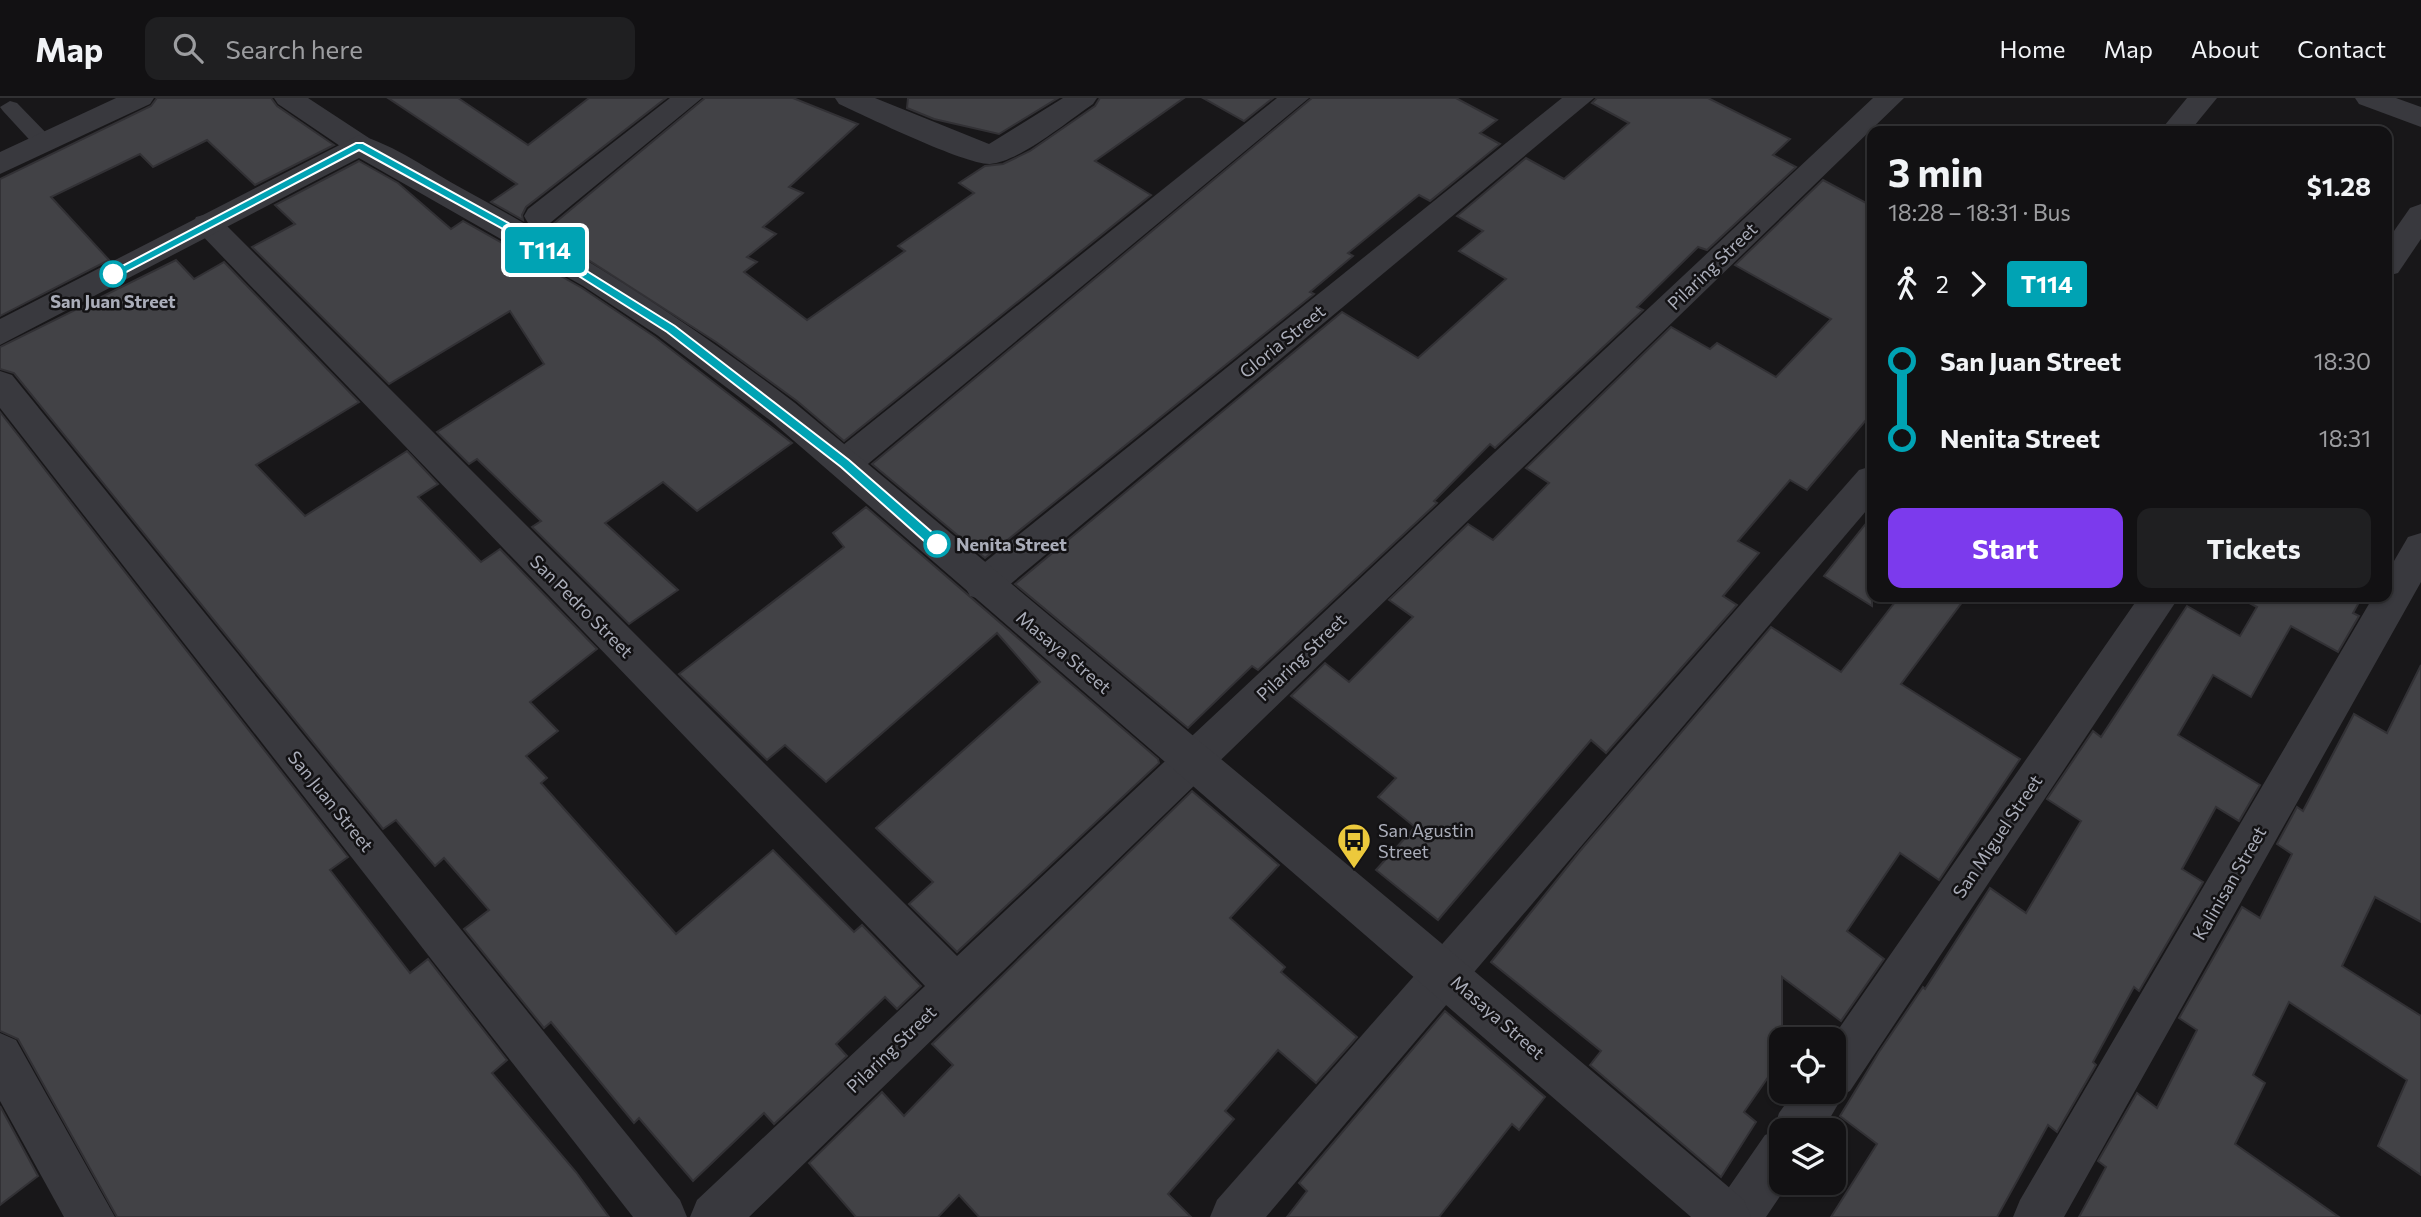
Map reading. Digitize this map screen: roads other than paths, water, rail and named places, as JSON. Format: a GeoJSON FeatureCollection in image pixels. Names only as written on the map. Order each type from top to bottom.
{"type":"FeatureCollection","features":[{"type":"Feature","properties":{"kind":"street"},"geometry":{"type":"LineString","coordinates":[[3,159],[44,144],[140,98]]}},
{"type":"Feature","properties":{"kind":"street","name":"Masaya Street"},"geometry":{"type":"LineString","coordinates":[[288,98],[359,145],[529,224],[845,463],[983,585],[1446,972],[1727,1217]]}},
{"type":"Feature","properties":{"kind":"street"},"geometry":{"type":"LineString","coordinates":[[529,224],[688,98]]}},
{"type":"Feature","properties":{"kind":"street"},"geometry":{"type":"LineString","coordinates":[[849,98],[977,152],[990,154],[1002,150],[1083,98]]}},
{"type":"Feature","properties":{"kind":"street"},"geometry":{"type":"LineString","coordinates":[[845,463],[1295,98]]}},
{"type":"Feature","properties":{"kind":"street","name":"Gloria Street"},"geometry":{"type":"LineString","coordinates":[[983,585],[1580,98]]}},
{"type":"Feature","properties":{"kind":"street","name":"Pilaring Street"},"geometry":{"type":"LineString","coordinates":[[714,1217],[1889,98]]}},
{"type":"Feature","properties":{"kind":"street"},"geometry":{"type":"LineString","coordinates":[[2178,126],[2203,98]]}},
{"type":"Feature","properties":{"kind":"street"},"geometry":{"type":"LineString","coordinates":[[2369,98],[2421,118]]}},
{"type":"Feature","properties":{"kind":"street"},"geometry":{"type":"LineString","coordinates":[[0,333],[359,145]]}},
{"type":"Feature","properties":{"kind":"street"},"geometry":{"type":"LineString","coordinates":[[2392,258],[2421,215]]}},
{"type":"Feature","properties":{"kind":"street","name":"San Pedro Street"},"geometry":{"type":"LineString","coordinates":[[207,225],[957,987]]}},
{"type":"Feature","properties":{"kind":"street","name":"San Juan Street"},"geometry":{"type":"LineString","coordinates":[[0,384],[663,1217]]}},
{"type":"Feature","properties":{"kind":"street"},"geometry":{"type":"LineString","coordinates":[[1234,1217],[1867,486]]}},
{"type":"Feature","properties":{"kind":"street","name":"Kalinisan Street"},"geometry":{"type":"LineString","coordinates":[[2392,599],[2421,548]]}},
{"type":"Feature","properties":{"kind":"street","name":"San Miguel Street"},"geometry":{"type":"LineString","coordinates":[[1846,1057],[2157,602]]}},
{"type":"Feature","properties":{"kind":"street","name":"Kalinisan Street"},"geometry":{"type":"LineString","coordinates":[[2037,1217],[2390,602]]}},
{"type":"Feature","properties":{"kind":"street"},"geometry":{"type":"LineString","coordinates":[[0,1056],[91,1217]]}},
{"type":"Feature","properties":{"kind":"street"},"geometry":{"type":"LineString","coordinates":[[1737,1217],[1769,1171]]}},
{"type":"Feature","properties":{"kind":"lane"},"geometry":{"type":"LineString","coordinates":[[10,107],[44,144]]}},
{"type":"Feature","properties":{"kind":"place","name":"San Juan Street"},"geometry":{"type":"Point","coordinates":[113,274]}},
{"type":"Feature","properties":{"kind":"place","name":"Nenita Street"},"geometry":{"type":"Point","coordinates":[937,544]}},
{"type":"Feature","properties":{"kind":"place","name":"San Agustin Street"},"geometry":{"type":"Point","coordinates":[1354,870]}}]}
